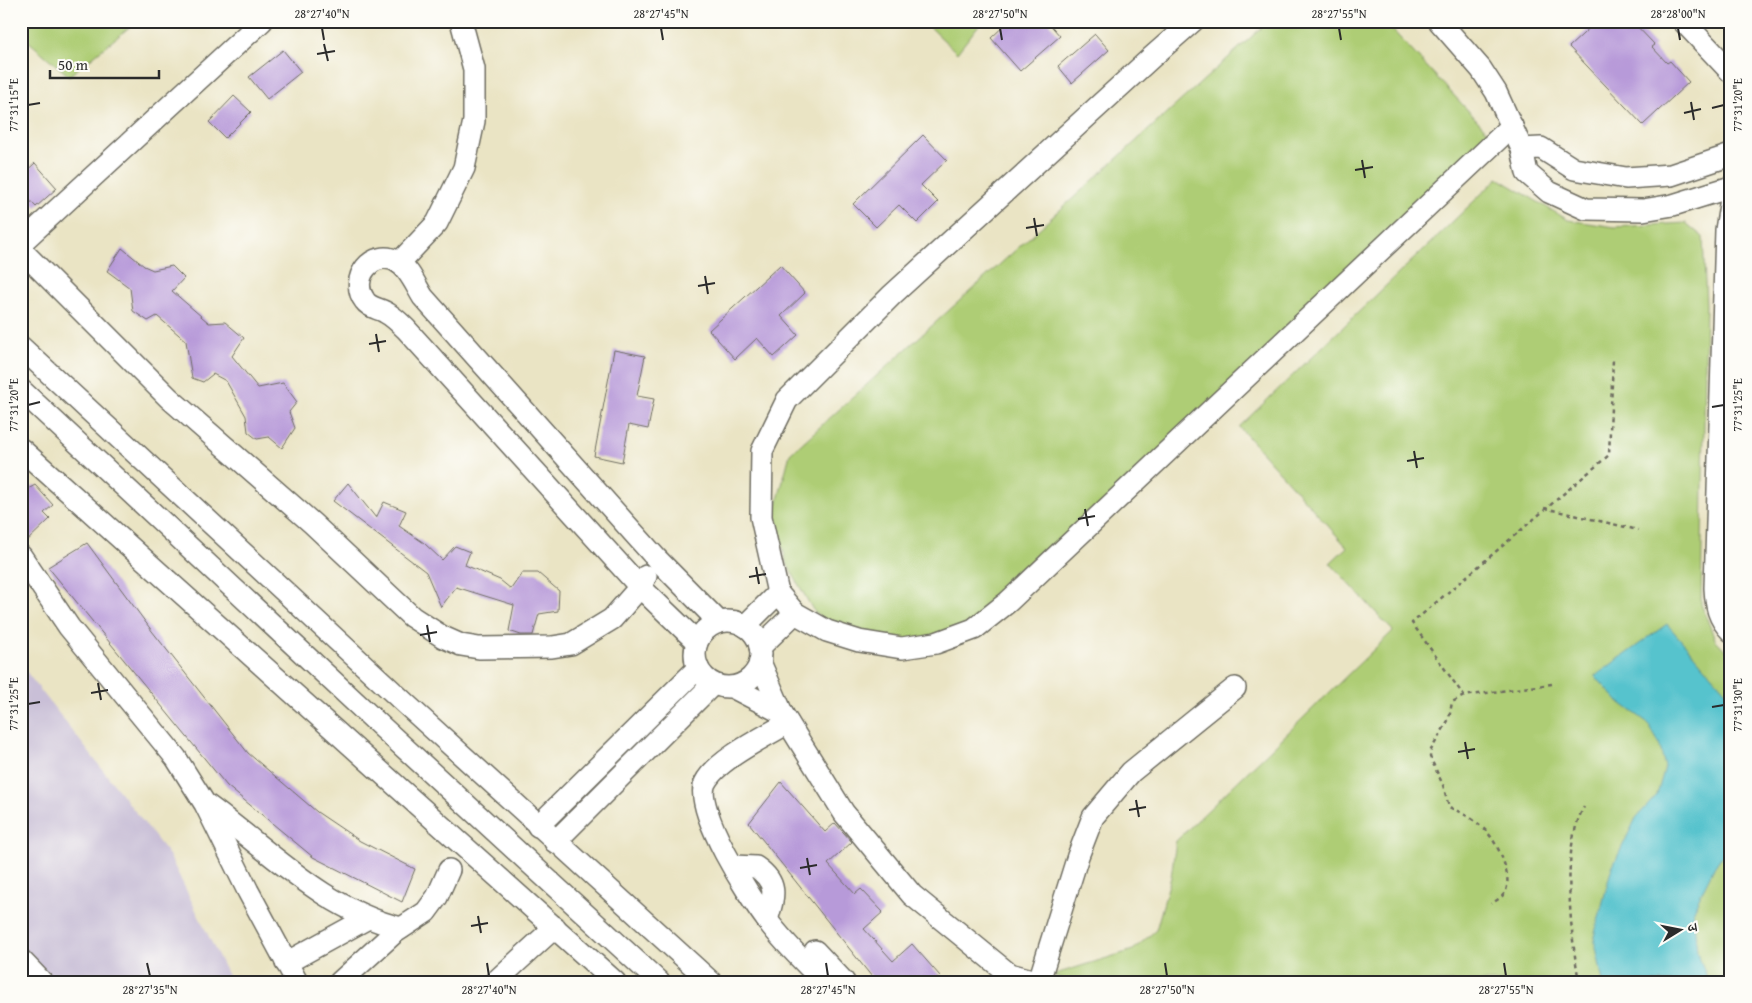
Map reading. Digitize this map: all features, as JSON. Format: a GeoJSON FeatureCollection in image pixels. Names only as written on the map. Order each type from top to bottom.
{"type":"FeatureCollection","features":[{"type":"Feature","properties":{"kind":"street"},"geometry":{"type":"LineString","coordinates":[[21,243],[262,21]]}},
{"type":"Feature","properties":{"kind":"street"},"geometry":{"type":"LineString","coordinates":[[399,263],[437,223],[464,168],[474,121],[474,70],[461,21]]}},
{"type":"Feature","properties":{"kind":"street"},"geometry":{"type":"LineString","coordinates":[[1193,21],[892,295],[787,400],[762,451],[761,517],[778,593],[795,613],[827,631],[859,641],[902,648],[936,643],[974,629],[1008,602],[1512,126]]}},
{"type":"Feature","properties":{"kind":"street"},"geometry":{"type":"LineString","coordinates":[[1439,21],[1481,69],[1496,92],[1522,149],[1526,173],[1549,192],[1586,209],[1643,210],[1673,205],[1731,187]]}},
{"type":"Feature","properties":{"kind":"street"},"geometry":{"type":"LineString","coordinates":[[1683,21],[1731,72]]}},
{"type":"Feature","properties":{"kind":"street"},"geometry":{"type":"LineString","coordinates":[[1522,149],[1541,148],[1574,168],[1626,178],[1671,175],[1731,155]]}},
{"type":"Feature","properties":{"kind":"street"},"geometry":{"type":"LineString","coordinates":[[1731,199],[1726,230],[1715,588],[1716,608],[1724,624],[1731,630]]}},
{"type":"Feature","properties":{"kind":"street"},"geometry":{"type":"LineString","coordinates":[[21,250],[169,398],[312,523],[412,617],[442,637],[461,646],[479,648],[552,647],[571,644],[612,619],[640,587],[656,558]]}},
{"type":"Feature","properties":{"kind":"street"},"geometry":{"type":"LineString","coordinates":[[697,642],[640,587],[406,329],[390,315],[366,303],[358,285],[360,274],[367,265],[377,259],[389,258],[399,263],[423,297],[656,558],[719,622]]}},
{"type":"Feature","properties":{"kind":"street"},"geometry":{"type":"LineString","coordinates":[[21,347],[555,842],[710,982]]}},
{"type":"Feature","properties":{"kind":"street"},"geometry":{"type":"LineString","coordinates":[[21,390],[384,729],[659,982]]}},
{"type":"Feature","properties":{"kind":"street"},"geometry":{"type":"LineString","coordinates":[[21,449],[475,854],[615,982]]}},
{"type":"Feature","properties":{"kind":"street"},"geometry":{"type":"LineString","coordinates":[[21,556],[69,627],[176,758],[204,804],[297,982]]}},
{"type":"Feature","properties":{"kind":"street"},"geometry":{"type":"LineString","coordinates":[[745,626],[778,593]]}},
{"type":"Feature","properties":{"kind":"street"},"geometry":{"type":"LineString","coordinates":[[555,842],[627,770],[722,685],[750,679],[760,654],[795,613]]}},
{"type":"Feature","properties":{"kind":"street"},"geometry":{"type":"LineString","coordinates":[[785,718],[722,685],[698,668],[695,651],[697,642],[710,626],[719,622],[737,622],[752,631],[785,718],[844,813],[912,894],[1009,974],[1040,982],[1078,856],[1092,818],[1131,772],[1236,688]]}},
{"type":"Feature","properties":{"kind":"street"},"geometry":{"type":"LineString","coordinates":[[538,826],[698,668]]}},
{"type":"Feature","properties":{"kind":"street"},"geometry":{"type":"LineString","coordinates":[[785,718],[731,757],[706,781],[702,791],[716,835],[733,866],[756,867],[770,880],[773,887],[773,896],[766,920],[824,982]]}},
{"type":"Feature","properties":{"kind":"street"},"geometry":{"type":"LineString","coordinates":[[612,753],[627,770]]}},
{"type":"Feature","properties":{"kind":"street"},"geometry":{"type":"LineString","coordinates":[[204,804],[328,896],[368,918],[401,928]]}},
{"type":"Feature","properties":{"kind":"street"},"geometry":{"type":"LineString","coordinates":[[449,870],[446,864],[447,856],[459,840]]}},
{"type":"Feature","properties":{"kind":"street"},"geometry":{"type":"LineString","coordinates":[[449,870],[456,871],[475,854]]}},
{"type":"Feature","properties":{"kind":"street"},"geometry":{"type":"LineString","coordinates":[[340,982],[401,928],[426,912],[437,897],[449,870]]}},
{"type":"Feature","properties":{"kind":"street"},"geometry":{"type":"LineString","coordinates":[[286,963],[368,918]]}},
{"type":"Feature","properties":{"kind":"street"},"geometry":{"type":"LineString","coordinates":[[495,982],[555,927]]}},
{"type":"Feature","properties":{"kind":"street"},"geometry":{"type":"LineString","coordinates":[[788,945],[806,943],[844,982]]}},
{"type":"Feature","properties":{"kind":"street"},"geometry":{"type":"LineString","coordinates":[[21,960],[42,982]]}},
{"type":"Feature","properties":{"kind":"path"},"geometry":{"type":"LineString","coordinates":[[1464,696],[1412,623],[1544,508],[1609,455],[1613,358]]}},
{"type":"Feature","properties":{"kind":"path"},"geometry":{"type":"LineString","coordinates":[[1544,508],[1638,530]]}},
{"type":"Feature","properties":{"kind":"path"},"geometry":{"type":"LineString","coordinates":[[1491,904],[1504,894],[1508,884],[1508,871],[1486,831],[1468,815],[1449,806],[1443,785],[1430,757],[1431,750],[1449,719],[1452,702],[1464,696],[1552,684]]}},
{"type":"Feature","properties":{"kind":"path"},"geometry":{"type":"LineString","coordinates":[[1579,982],[1572,939],[1571,873],[1576,822],[1584,807]]}},
{"type":"Feature","properties":{"kind":"shaded area"},"geometry":{"type":"Polygon","coordinates":[[[21,665],[169,855],[231,982],[21,982],[21,665]]]}},
{"type":"Feature","properties":{"kind":"green space"},"geometry":{"type":"Polygon","coordinates":[[[21,21],[137,21],[69,76],[21,35],[21,21]]]}},
{"type":"Feature","properties":{"kind":"green space"},"geometry":{"type":"Polygon","coordinates":[[[924,21],[982,21],[957,53],[924,21]]]}},
{"type":"Feature","properties":{"kind":"green space"},"geometry":{"type":"Polygon","coordinates":[[[1269,21],[1384,21],[1492,136],[978,634],[857,651],[813,610],[786,562],[775,511],[790,454],[1269,21]]]}},
{"type":"Feature","properties":{"kind":"green space"},"geometry":{"type":"Polygon","coordinates":[[[1498,178],[1568,220],[1615,227],[1686,223],[1703,237],[1706,305],[1701,604],[1715,639],[1731,656],[1731,982],[1074,982],[1052,975],[1133,950],[1156,930],[1171,877],[1176,841],[1393,631],[1330,563],[1347,547],[1239,427],[1498,178]]]}},
{"type":"Feature","properties":{"kind":"water"},"geometry":{"type":"Polygon","coordinates":[[[1667,624],[1731,697],[1731,843],[1715,866],[1693,910],[1697,952],[1709,982],[1603,982],[1594,937],[1611,870],[1636,818],[1657,795],[1665,767],[1659,743],[1647,722],[1618,701],[1595,676],[1667,624]]]}},
{"type":"Feature","properties":{"kind":"building"},"geometry":{"type":"Polygon","coordinates":[[[1009,21],[1047,21],[1060,36],[1020,71],[991,38],[1009,21]]]}},
{"type":"Feature","properties":{"kind":"building"},"geometry":{"type":"Polygon","coordinates":[[[1597,21],[1632,21],[1655,45],[1652,47],[1667,63],[1670,61],[1689,82],[1643,125],[1569,47],[1597,21]]]}},
{"type":"Feature","properties":{"kind":"building"},"geometry":{"type":"Polygon","coordinates":[[[1095,34],[1109,50],[1072,83],[1058,66],[1095,34]]]}},
{"type":"Feature","properties":{"kind":"building"},"geometry":{"type":"Polygon","coordinates":[[[283,50],[301,72],[267,99],[249,77],[283,50]]]}},
{"type":"Feature","properties":{"kind":"building"},"geometry":{"type":"Polygon","coordinates":[[[234,96],[251,112],[225,138],[209,122],[234,96]]]}},
{"type":"Feature","properties":{"kind":"building"},"geometry":{"type":"Polygon","coordinates":[[[923,135],[947,160],[921,185],[938,202],[917,223],[899,205],[876,227],[853,204],[923,135]]]}},
{"type":"Feature","properties":{"kind":"building"},"geometry":{"type":"Polygon","coordinates":[[[35,163],[57,188],[36,207],[21,191],[21,176],[35,163]]]}},
{"type":"Feature","properties":{"kind":"building"},"geometry":{"type":"Polygon","coordinates":[[[122,248],[144,266],[153,270],[172,266],[184,278],[172,291],[209,323],[225,322],[244,338],[232,356],[258,388],[283,383],[297,402],[289,412],[295,428],[282,448],[269,437],[257,439],[248,432],[246,416],[226,381],[213,374],[203,382],[192,378],[186,341],[157,316],[148,321],[133,311],[130,288],[107,271],[122,248]]]}},
{"type":"Feature","properties":{"kind":"building"},"geometry":{"type":"Polygon","coordinates":[[[780,265],[805,293],[781,316],[798,335],[774,357],[757,338],[735,359],[709,330],[780,265]]]}},
{"type":"Feature","properties":{"kind":"building"},"geometry":{"type":"Polygon","coordinates":[[[614,350],[645,356],[637,396],[654,399],[648,429],[629,425],[622,462],[594,456],[614,350]]]}},
{"type":"Feature","properties":{"kind":"building"},"geometry":{"type":"Polygon","coordinates":[[[348,483],[376,518],[384,502],[406,511],[399,526],[424,543],[442,560],[455,546],[470,552],[465,565],[500,580],[511,589],[522,573],[538,573],[559,591],[558,611],[539,614],[533,635],[521,635],[509,631],[514,605],[456,587],[441,607],[426,572],[333,501],[348,483]]]}},
{"type":"Feature","properties":{"kind":"building"},"geometry":{"type":"Polygon","coordinates":[[[35,485],[53,505],[44,513],[50,519],[24,544],[21,544],[21,493],[35,485]]]}},
{"type":"Feature","properties":{"kind":"building"},"geometry":{"type":"Polygon","coordinates":[[[87,543],[152,631],[248,753],[317,812],[360,841],[415,869],[402,902],[313,857],[227,786],[48,567],[87,543]]]}},
{"type":"Feature","properties":{"kind":"building"},"geometry":{"type":"Polygon","coordinates":[[[781,782],[825,832],[835,823],[852,842],[828,864],[855,894],[861,889],[883,912],[864,929],[893,961],[912,944],[940,976],[934,982],[876,982],[749,823],[781,782]]]}}]}
